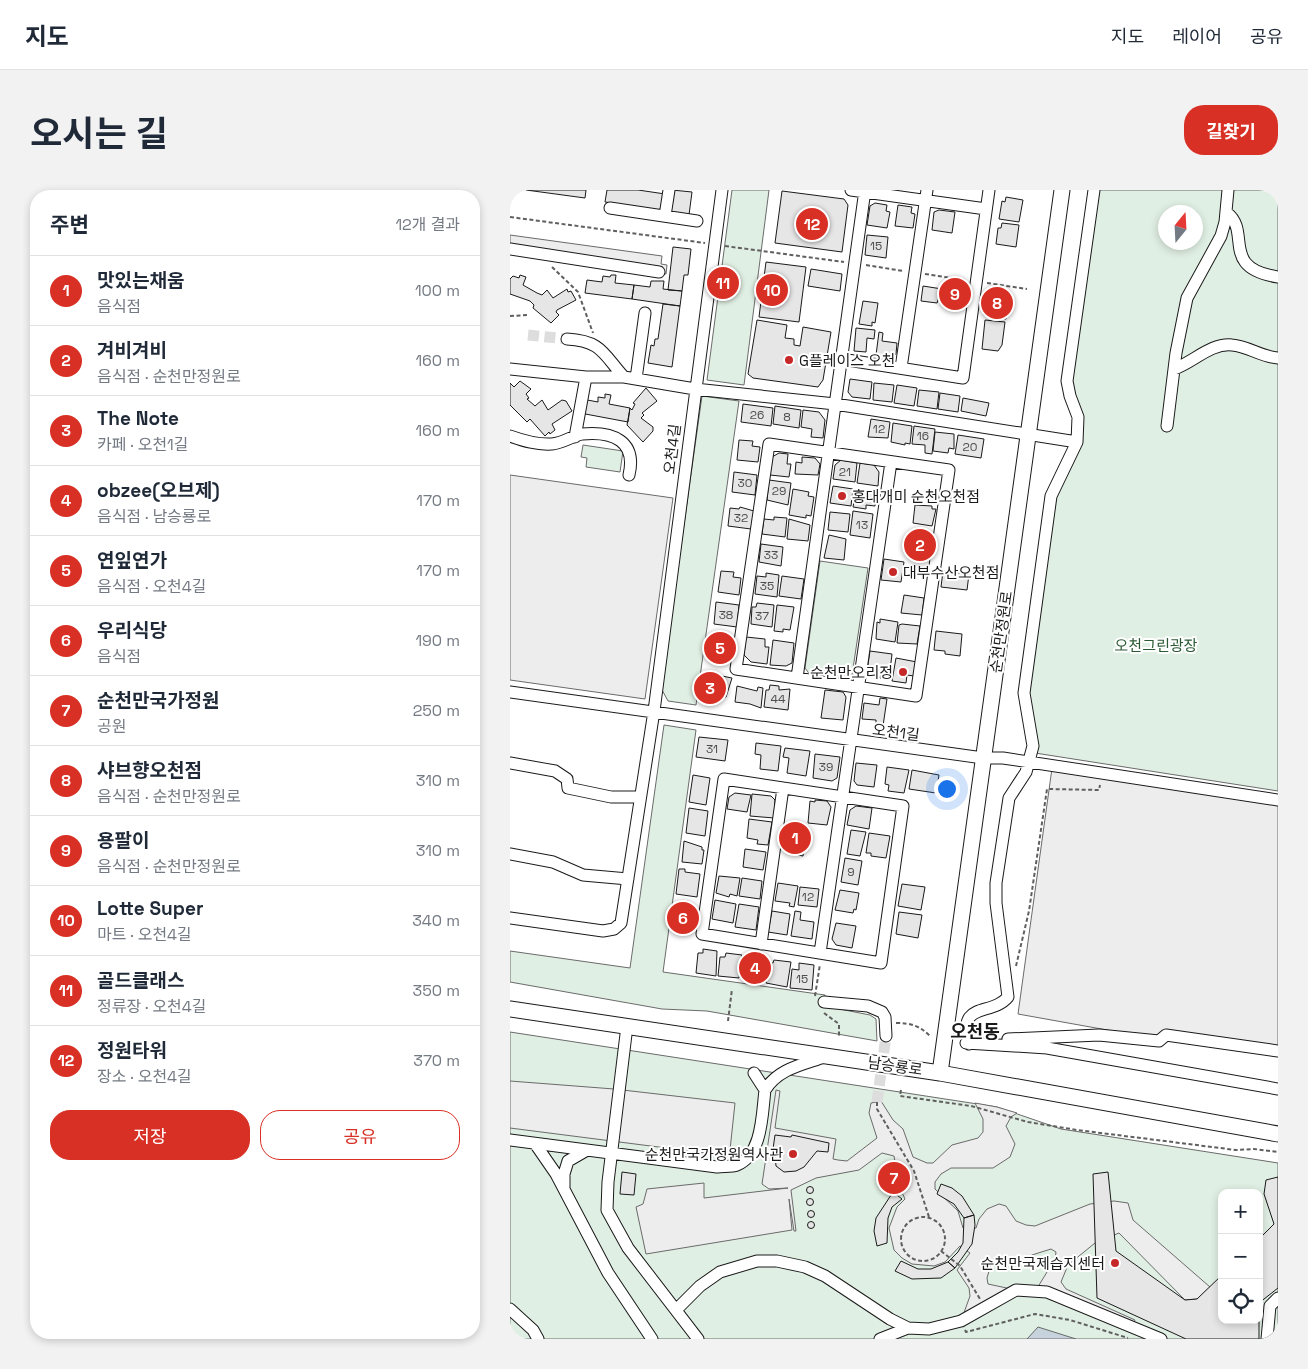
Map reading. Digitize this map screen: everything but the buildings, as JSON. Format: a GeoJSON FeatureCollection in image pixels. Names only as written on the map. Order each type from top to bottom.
{"type":"FeatureCollection","features":[{"type":"Feature","properties":{"kind":"main road","name":"순천만정원로"},"geometry":{"type":"LineString","coordinates":[[940,1073],[1062,190]]}},
{"type":"Feature","properties":{"kind":"main road","name":"남승룡로"},"geometry":{"type":"LineString","coordinates":[[510,1009],[940,1073],[1278,1134]]}},
{"type":"Feature","properties":{"kind":"street"},"geometry":{"type":"LineString","coordinates":[[666,216],[669,190]]}},
{"type":"Feature","properties":{"kind":"street","name":"오천4길"},"geometry":{"type":"LineString","coordinates":[[510,918],[589,930],[614,929],[621,923],[654,711],[722,190]]}},
{"type":"Feature","properties":{"kind":"street"},"geometry":{"type":"LineString","coordinates":[[851,190],[927,195],[986,209]]}},
{"type":"Feature","properties":{"kind":"street"},"geometry":{"type":"LineString","coordinates":[[841,359],[963,378],[989,190]]}},
{"type":"Feature","properties":{"kind":"street"},"geometry":{"type":"LineString","coordinates":[[1094,190],[1068,382],[1070,396],[1078,417],[1077,442],[1054,489],[1049,512],[1024,693],[1025,709],[1032,735],[1030,762],[1009,798],[996,882],[996,903],[1008,997],[999,1004],[981,1009],[970,1017],[966,1031],[968,1044],[1047,1048],[1278,1089]]}},
{"type":"Feature","properties":{"kind":"street"},"geometry":{"type":"LineString","coordinates":[[1167,426],[1174,368],[1187,298],[1221,236],[1227,213],[1228,190]]}},
{"type":"Feature","properties":{"kind":"street"},"geometry":{"type":"LineString","coordinates":[[798,678],[864,191]]}},
{"type":"Feature","properties":{"kind":"street"},"geometry":{"type":"LineString","coordinates":[[901,368],[927,195]]}},
{"type":"Feature","properties":{"kind":"street"},"geometry":{"type":"LineString","coordinates":[[610,208],[697,221]]}},
{"type":"Feature","properties":{"kind":"street"},"geometry":{"type":"LineString","coordinates":[[1227,213],[1233,220],[1239,248],[1247,265],[1260,274],[1278,277]]}},
{"type":"Feature","properties":{"kind":"street"},"geometry":{"type":"LineString","coordinates":[[510,249],[659,272]]}},
{"type":"Feature","properties":{"kind":"street"},"geometry":{"type":"LineString","coordinates":[[636,379],[645,313]]}},
{"type":"Feature","properties":{"kind":"street"},"geometry":{"type":"LineString","coordinates":[[567,339],[586,340],[599,347],[624,377]]}},
{"type":"Feature","properties":{"kind":"street"},"geometry":{"type":"LineString","coordinates":[[1174,368],[1212,348],[1225,345],[1236,346],[1262,356],[1278,358]]}},
{"type":"Feature","properties":{"kind":"street"},"geometry":{"type":"LineString","coordinates":[[510,370],[586,377],[624,377],[695,389],[835,404],[1029,436],[1077,442]]}},
{"type":"Feature","properties":{"kind":"street"},"geometry":{"type":"LineString","coordinates":[[575,436],[586,377]]}},
{"type":"Feature","properties":{"kind":"street"},"geometry":{"type":"LineString","coordinates":[[510,436],[534,444],[555,444],[581,434],[615,437],[629,449],[632,462],[629,476]]}},
{"type":"Feature","properties":{"kind":"street"},"geometry":{"type":"LineString","coordinates":[[769,444],[891,462],[949,470],[916,696],[736,670],[769,444]]}},
{"type":"Feature","properties":{"kind":"street"},"geometry":{"type":"LineString","coordinates":[[820,953],[891,462]]}},
{"type":"Feature","properties":{"kind":"street","name":"오천1길"},"geometry":{"type":"LineString","coordinates":[[510,692],[654,711],[851,741],[984,758],[1003,758],[1278,800]]}},
{"type":"Feature","properties":{"kind":"street"},"geometry":{"type":"LineString","coordinates":[[510,763],[555,771],[566,779],[568,788],[611,797],[640,797]]}},
{"type":"Feature","properties":{"kind":"street"},"geometry":{"type":"LineString","coordinates":[[724,778],[783,788],[903,806],[881,962],[702,934],[724,778]]}},
{"type":"Feature","properties":{"kind":"street"},"geometry":{"type":"LineString","coordinates":[[761,944],[783,788]]}},
{"type":"Feature","properties":{"kind":"street"},"geometry":{"type":"LineString","coordinates":[[510,854],[553,862],[583,875],[628,879]]}},
{"type":"Feature","properties":{"kind":"street"},"geometry":{"type":"LineString","coordinates":[[824,1002],[876,1009],[885,1018],[886,1036]]}},
{"type":"Feature","properties":{"kind":"street"},"geometry":{"type":"LineString","coordinates":[[627,1026],[612,1152],[608,1210],[628,1248],[698,1339]]}},
{"type":"Feature","properties":{"kind":"street"},"geometry":{"type":"LineString","coordinates":[[984,1044],[995,1040],[1099,1035],[1159,1040],[1166,1036],[1278,1051]]}},
{"type":"Feature","properties":{"kind":"street"},"geometry":{"type":"LineString","coordinates":[[510,1140],[536,1145],[612,1152],[717,1167],[736,1165],[748,1157],[758,1137],[765,1090],[777,1076],[787,1070],[826,1056]]}},
{"type":"Feature","properties":{"kind":"street"},"geometry":{"type":"LineString","coordinates":[[754,1072],[765,1090]]}},
{"type":"Feature","properties":{"kind":"street"},"geometry":{"type":"LineString","coordinates":[[536,1145],[564,1188],[608,1273],[652,1339]]}},
{"type":"Feature","properties":{"kind":"street"},"geometry":{"type":"LineString","coordinates":[[564,1188],[564,1174],[568,1161],[587,1150]]}},
{"type":"Feature","properties":{"kind":"street"},"geometry":{"type":"LineString","coordinates":[[676,1310],[700,1286],[720,1272],[757,1261],[777,1261],[805,1266],[825,1276],[890,1319],[921,1334],[961,1321],[1016,1290],[1041,1291],[1161,1339]]}},
{"type":"Feature","properties":{"kind":"street"},"geometry":{"type":"LineString","coordinates":[[1267,1339],[1270,1306],[1278,1298]]}},
{"type":"Feature","properties":{"kind":"street"},"geometry":{"type":"LineString","coordinates":[[510,1309],[533,1330],[538,1339]]}},
{"type":"Feature","properties":{"kind":"street"},"geometry":{"type":"LineString","coordinates":[[880,1339],[908,1328]]}},
{"type":"Feature","properties":{"kind":"path"},"geometry":{"type":"LineString","coordinates":[[510,217],[854,263],[1027,289]]}},
{"type":"Feature","properties":{"kind":"path"},"geometry":{"type":"LineString","coordinates":[[535,253],[578,292],[591,325],[594,344]]}},
{"type":"Feature","properties":{"kind":"path"},"geometry":{"type":"LineString","coordinates":[[510,316],[529,315]]}},
{"type":"Feature","properties":{"kind":"path"},"geometry":{"type":"LineString","coordinates":[[1015,968],[1029,911],[1047,789],[1099,790],[1102,773]]}},
{"type":"Feature","properties":{"kind":"path"},"geometry":{"type":"LineString","coordinates":[[728,1021],[732,989]]}},
{"type":"Feature","properties":{"kind":"path"},"geometry":{"type":"LineString","coordinates":[[908,1023],[922,1028],[930,1036]]}},
{"type":"Feature","properties":{"kind":"path"},"geometry":{"type":"LineString","coordinates":[[901,1090],[900,1096],[971,1106],[1028,1122],[1236,1150],[1254,1149],[1278,1152]]}},
{"type":"Feature","properties":{"kind":"path"},"geometry":{"type":"LineString","coordinates":[[877,1102],[878,1109],[914,1171],[929,1218]]}},
{"type":"Feature","properties":{"kind":"path"},"geometry":{"type":"LineString","coordinates":[[916,1218],[929,1218],[940,1225],[944,1231],[942,1251],[931,1259],[917,1260],[906,1252],[903,1246],[902,1233],[910,1222],[916,1218]]}},
{"type":"Feature","properties":{"kind":"path"},"geometry":{"type":"LineString","coordinates":[[942,1251],[960,1266],[985,1308]]}},
{"type":"Feature","properties":{"kind":"path"},"geometry":{"type":"LineString","coordinates":[[961,1321],[966,1332],[1035,1314],[1070,1320],[1131,1339]]}},
{"type":"Feature","properties":{"kind":"green space"},"geometry":{"type":"Polygon","coordinates":[[[732,190],[769,190],[744,385],[707,380],[732,190]]]}},
{"type":"Feature","properties":{"kind":"green space","name":"오천그린광장"},"geometry":{"type":"Polygon","coordinates":[[[1097,190],[1278,190],[1278,791],[1035,753],[1026,702],[1053,501],[1075,459],[1071,384],[1097,190]]]}},
{"type":"Feature","properties":{"kind":"green space"},"geometry":{"type":"Polygon","coordinates":[[[702,396],[739,401],[696,705],[668,701],[661,688],[702,396]]]}},
{"type":"Feature","properties":{"kind":"green space"},"geometry":{"type":"Polygon","coordinates":[[[583,445],[623,451],[620,472],[586,467],[587,458],[581,457],[583,445]]]}},
{"type":"Feature","properties":{"kind":"green space"},"geometry":{"type":"Polygon","coordinates":[[[820,561],[868,568],[851,682],[811,676],[805,668],[820,561]]]}},
{"type":"Feature","properties":{"kind":"green space"},"geometry":{"type":"Polygon","coordinates":[[[664,725],[696,730],[663,972],[825,995],[824,1006],[870,1015],[876,1019],[877,1041],[707,1011],[662,1009],[510,982],[510,951],[630,968],[664,725]]]}},
{"type":"Feature","properties":{"kind":"green space"},"geometry":{"type":"Polygon","coordinates":[[[510,1032],[997,1107],[1061,1129],[1278,1163],[1278,1339],[510,1339],[510,1032]]]}},
{"type":"Feature","properties":{"kind":"shaded area"},"geometry":{"type":"Polygon","coordinates":[[[510,235],[662,256],[661,264],[667,265],[666,274],[510,253],[510,235]]]}},
{"type":"Feature","properties":{"kind":"shaded area"},"geometry":{"type":"Polygon","coordinates":[[[510,475],[673,498],[645,699],[510,680],[510,475]]]}},
{"type":"Feature","properties":{"kind":"shaded area"},"geometry":{"type":"Polygon","coordinates":[[[1053,761],[1278,796],[1278,1056],[1135,1035],[1018,1014],[1053,761]]]}},
{"type":"Feature","properties":{"kind":"shaded area"},"geometry":{"type":"Polygon","coordinates":[[[510,1081],[614,1089],[735,1103],[730,1150],[721,1155],[510,1128],[510,1081]]]}},
{"type":"Feature","properties":{"kind":"shaded area"},"geometry":{"type":"Polygon","coordinates":[[[776,1090],[780,1091],[775,1128],[836,1139],[833,1159],[847,1161],[877,1138],[869,1113],[871,1103],[881,1101],[893,1120],[903,1129],[913,1157],[927,1163],[933,1163],[952,1145],[978,1138],[983,1132],[983,1119],[975,1103],[1017,1113],[1011,1117],[1006,1126],[1015,1144],[1010,1157],[993,1168],[951,1168],[941,1174],[935,1182],[935,1189],[958,1211],[963,1228],[976,1228],[979,1219],[987,1209],[999,1204],[1006,1206],[1016,1221],[1035,1226],[1090,1204],[1114,1201],[1128,1203],[1133,1220],[1210,1287],[1197,1299],[1185,1300],[1119,1233],[1095,1243],[1068,1265],[1061,1282],[1066,1289],[1135,1320],[1132,1327],[1036,1290],[1055,1259],[1056,1252],[1051,1249],[1032,1255],[1019,1263],[991,1264],[987,1278],[988,1284],[1016,1290],[961,1321],[970,1296],[969,1288],[957,1270],[970,1253],[960,1246],[945,1262],[934,1266],[912,1264],[894,1250],[889,1228],[897,1207],[905,1199],[899,1186],[894,1156],[882,1153],[859,1170],[816,1178],[791,1190],[796,1231],[794,1231],[789,1199],[792,1230],[646,1254],[636,1207],[643,1204],[647,1189],[704,1183],[704,1198],[788,1188],[769,1189],[762,1184],[776,1090]]]}},
{"type":"Feature","properties":{"kind":"shaded area"},"geometry":{"type":"Polygon","coordinates":[[[1038,1327],[1076,1339],[1027,1339],[1038,1327]]]}},
{"type":"Feature","properties":{"kind":"tunnel"},"geometry":{"type":"LineString","coordinates":[[528,335],[567,339]]}},
{"type":"Feature","properties":{"kind":"tunnel"},"geometry":{"type":"LineString","coordinates":[[877,1102],[886,1036]]}},
{"type":"Feature","properties":{"kind":"place","name":"정원타워"},"geometry":{"type":"Point","coordinates":[812,224]}},
{"type":"Feature","properties":{"kind":"place","name":"골드클래스"},"geometry":{"type":"Point","coordinates":[723,283]}},
{"type":"Feature","properties":{"kind":"place","name":"Lotte Super"},"geometry":{"type":"Point","coordinates":[772,290]}},
{"type":"Feature","properties":{"kind":"place","name":"용팔이"},"geometry":{"type":"Point","coordinates":[955,294]}},
{"type":"Feature","properties":{"kind":"place","name":"샤브향오천점"},"geometry":{"type":"Point","coordinates":[997,303]}},
{"type":"Feature","properties":{"kind":"place","name":"G플레이스 오천"},"geometry":{"type":"Point","coordinates":[789,360]}},
{"type":"Feature","properties":{"kind":"place","name":"홍대개미 순천오천점"},"geometry":{"type":"Point","coordinates":[842,496]}},
{"type":"Feature","properties":{"kind":"place","name":"겨비겨비"},"geometry":{"type":"Point","coordinates":[920,545]}},
{"type":"Feature","properties":{"kind":"place","name":"대부수산오천점"},"geometry":{"type":"Point","coordinates":[893,572]}},
{"type":"Feature","properties":{"kind":"place","name":"연잎연가"},"geometry":{"type":"Point","coordinates":[720,648]}},
{"type":"Feature","properties":{"kind":"place","name":"순천만오리정"},"geometry":{"type":"Point","coordinates":[903,672]}},
{"type":"Feature","properties":{"kind":"place","name":"The Note"},"geometry":{"type":"Point","coordinates":[710,688]}},
{"type":"Feature","properties":{"kind":"place","name":"맛있는채움"},"geometry":{"type":"Point","coordinates":[795,838]}},
{"type":"Feature","properties":{"kind":"place","name":"우리식당"},"geometry":{"type":"Point","coordinates":[683,918]}},
{"type":"Feature","properties":{"kind":"place","name":"obzee(오브제)"},"geometry":{"type":"Point","coordinates":[755,968]}},
{"type":"Feature","properties":{"kind":"place","name":"순천만국가정원역사관"},"geometry":{"type":"Point","coordinates":[793,1154]}},
{"type":"Feature","properties":{"kind":"place","name":"순천만국가정원"},"geometry":{"type":"Point","coordinates":[894,1178]}},
{"type":"Feature","properties":{"kind":"place","name":"순천만국제습지센터"},"geometry":{"type":"Point","coordinates":[1115,1263]}},
{"type":"Feature","properties":{"kind":"district","name":"오천동"},"geometry":{"type":"Point","coordinates":[975,1031]}}]}
